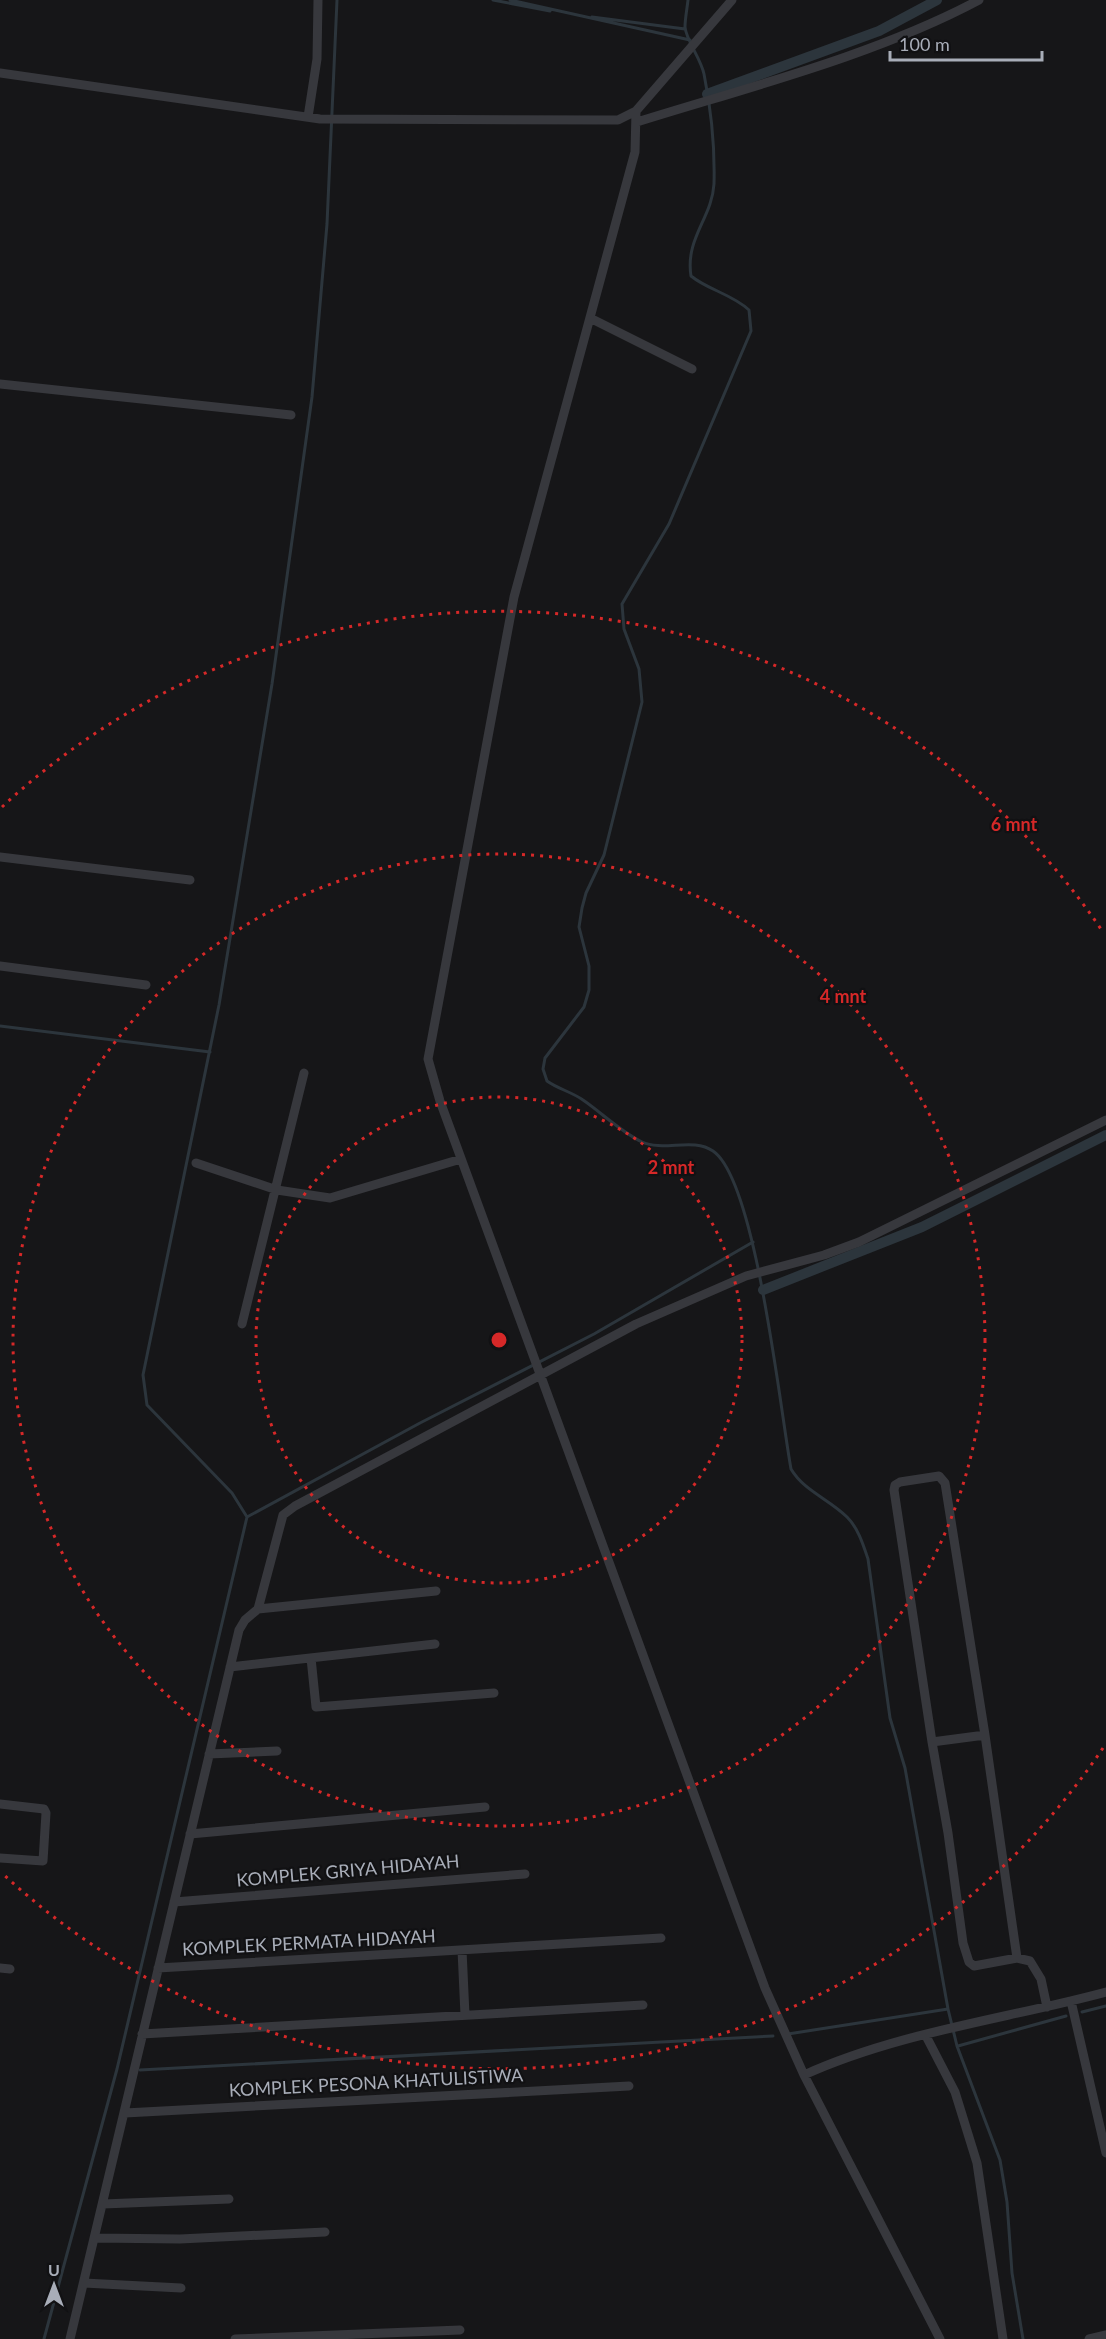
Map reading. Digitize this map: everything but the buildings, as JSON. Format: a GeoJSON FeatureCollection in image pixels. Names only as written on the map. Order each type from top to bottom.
{"type":"FeatureCollection","features":[{"type":"Feature","properties":{"kind":"street"},"geometry":{"type":"LineString","coordinates":[[308,117],[317,59],[318,0]]}},
{"type":"Feature","properties":{"kind":"street"},"geometry":{"type":"LineString","coordinates":[[0,73],[320,119],[618,120],[636,111],[732,0]]}},
{"type":"Feature","properties":{"kind":"street"},"geometry":{"type":"LineString","coordinates":[[637,122],[912,33],[979,0]]}},
{"type":"Feature","properties":{"kind":"street"},"geometry":{"type":"LineString","coordinates":[[636,111],[635,152],[514,597],[429,1053],[431,1074],[765,1988],[804,2075],[940,2339]]}},
{"type":"Feature","properties":{"kind":"street"},"geometry":{"type":"LineString","coordinates":[[590,318],[692,369]]}},
{"type":"Feature","properties":{"kind":"street"},"geometry":{"type":"LineString","coordinates":[[0,384],[291,415]]}},
{"type":"Feature","properties":{"kind":"street"},"geometry":{"type":"LineString","coordinates":[[0,857],[190,880]]}},
{"type":"Feature","properties":{"kind":"street"},"geometry":{"type":"LineString","coordinates":[[0,966],[146,985]]}},
{"type":"Feature","properties":{"kind":"street"},"geometry":{"type":"LineString","coordinates":[[242,1324],[277,1190],[304,1073]]}},
{"type":"Feature","properties":{"kind":"street"},"geometry":{"type":"LineString","coordinates":[[258,1609],[280,1520],[290,1509],[614,1334],[746,1276],[824,1256],[859,1242],[1106,1120]]}},
{"type":"Feature","properties":{"kind":"street"},"geometry":{"type":"LineString","coordinates":[[196,1163],[277,1190],[330,1198],[461,1159]]}},
{"type":"Feature","properties":{"kind":"street"},"geometry":{"type":"LineString","coordinates":[[1017,1959],[985,1735],[943,1478],[939,1476],[900,1482],[895,1485],[894,1490],[967,1957],[974,1966],[1017,1959],[1030,1961],[1037,1969],[1047,2007]]}},
{"type":"Feature","properties":{"kind":"street"},"geometry":{"type":"LineString","coordinates":[[70,2339],[239,1630],[245,1620],[258,1609],[436,1591]]}},
{"type":"Feature","properties":{"kind":"street"},"geometry":{"type":"LineString","coordinates":[[230,1667],[435,1644]]}},
{"type":"Feature","properties":{"kind":"street"},"geometry":{"type":"LineString","coordinates":[[311,1658],[316,1707],[494,1693]]}},
{"type":"Feature","properties":{"kind":"street"},"geometry":{"type":"LineString","coordinates":[[932,1742],[985,1735]]}},
{"type":"Feature","properties":{"kind":"street"},"geometry":{"type":"LineString","coordinates":[[209,1754],[277,1751]]}},
{"type":"Feature","properties":{"kind":"street"},"geometry":{"type":"LineString","coordinates":[[0,1804],[44,1809],[46,1813],[43,1861],[0,1858]]}},
{"type":"Feature","properties":{"kind":"street"},"geometry":{"type":"LineString","coordinates":[[190,1834],[485,1807]]}},
{"type":"Feature","properties":{"kind":"street","name":"KOMPLEK GRIYA HIDAYAH"},"geometry":{"type":"LineString","coordinates":[[174,1902],[525,1874]]}},
{"type":"Feature","properties":{"kind":"street","name":"KOMPLEK PERMATA HIDAYAH"},"geometry":{"type":"LineString","coordinates":[[158,1968],[661,1938]]}},
{"type":"Feature","properties":{"kind":"street"},"geometry":{"type":"LineString","coordinates":[[462,1950],[465,2015]]}},
{"type":"Feature","properties":{"kind":"street"},"geometry":{"type":"LineString","coordinates":[[0,1968],[10,1969]]}},
{"type":"Feature","properties":{"kind":"street"},"geometry":{"type":"LineString","coordinates":[[804,2075],[834,2061],[938,2032],[1106,1992]]}},
{"type":"Feature","properties":{"kind":"street"},"geometry":{"type":"LineString","coordinates":[[1071,2001],[1106,2153]]}},
{"type":"Feature","properties":{"kind":"street"},"geometry":{"type":"LineString","coordinates":[[142,2034],[643,2005]]}},
{"type":"Feature","properties":{"kind":"street"},"geometry":{"type":"LineString","coordinates":[[926,2036],[955,2092],[977,2163],[1003,2339]]}},
{"type":"Feature","properties":{"kind":"street","name":"KOMPLEK PESONA KHATULISTIWA"},"geometry":{"type":"LineString","coordinates":[[125,2113],[629,2086]]}},
{"type":"Feature","properties":{"kind":"street"},"geometry":{"type":"LineString","coordinates":[[103,2204],[229,2199]]}},
{"type":"Feature","properties":{"kind":"street"},"geometry":{"type":"LineString","coordinates":[[95,2238],[180,2240],[325,2232]]}},
{"type":"Feature","properties":{"kind":"street"},"geometry":{"type":"LineString","coordinates":[[84,2283],[181,2288]]}},
{"type":"Feature","properties":{"kind":"street"},"geometry":{"type":"LineString","coordinates":[[235,2339],[460,2330]]}},
{"type":"Feature","properties":{"kind":"street"},"geometry":{"type":"LineString","coordinates":[[1089,2339],[1106,2335]]}},
{"type":"Feature","properties":{"kind":"waterway"},"geometry":{"type":"LineString","coordinates":[[247,1517],[232,1493],[147,1405],[143,1375],[219,1005],[272,684],[312,397],[327,224],[337,0]]}},
{"type":"Feature","properties":{"kind":"waterway"},"geometry":{"type":"LineString","coordinates":[[493,0],[550,11]]}},
{"type":"Feature","properties":{"kind":"waterway"},"geometry":{"type":"LineString","coordinates":[[510,0],[690,40]]}},
{"type":"Feature","properties":{"kind":"waterway"},"geometry":{"type":"LineString","coordinates":[[688,0],[685,27],[704,74],[712,129],[714,170],[714,184],[709,207],[692,250],[691,276],[749,310],[751,331],[669,524],[622,604],[624,629],[639,669],[642,702],[604,855],[586,893],[582,908],[579,927],[589,966],[589,990],[584,1007],[545,1058],[543,1069],[547,1081],[579,1097],[642,1142],[660,1146],[697,1145],[713,1151],[728,1171],[742,1204],[764,1298],[791,1469],[796,1477],[851,1521],[868,1559],[890,1718],[905,1768],[948,2009],[957,2046],[1000,2160],[1007,2202],[1012,2273],[1023,2339]]}},
{"type":"Feature","properties":{"kind":"waterway"},"geometry":{"type":"LineString","coordinates":[[707,94],[879,31],[937,0]]}},
{"type":"Feature","properties":{"kind":"waterway"},"geometry":{"type":"LineString","coordinates":[[592,17],[685,29]]}},
{"type":"Feature","properties":{"kind":"waterway"},"geometry":{"type":"LineString","coordinates":[[0,1026],[210,1052]]}},
{"type":"Feature","properties":{"kind":"waterway"},"geometry":{"type":"LineString","coordinates":[[763,1290],[922,1227],[1106,1135]]}},
{"type":"Feature","properties":{"kind":"waterway"},"geometry":{"type":"LineString","coordinates":[[44,2339],[117,2069],[247,1517],[420,1423],[594,1334],[753,1242]]}},
{"type":"Feature","properties":{"kind":"waterway"},"geometry":{"type":"LineString","coordinates":[[1082,2012],[1106,2006]]}},
{"type":"Feature","properties":{"kind":"waterway"},"geometry":{"type":"LineString","coordinates":[[788,2034],[948,2009]]}},
{"type":"Feature","properties":{"kind":"waterway"},"geometry":{"type":"LineString","coordinates":[[958,2046],[1066,2016]]}},
{"type":"Feature","properties":{"kind":"waterway"},"geometry":{"type":"LineString","coordinates":[[140,2070],[773,2036]]}}]}
